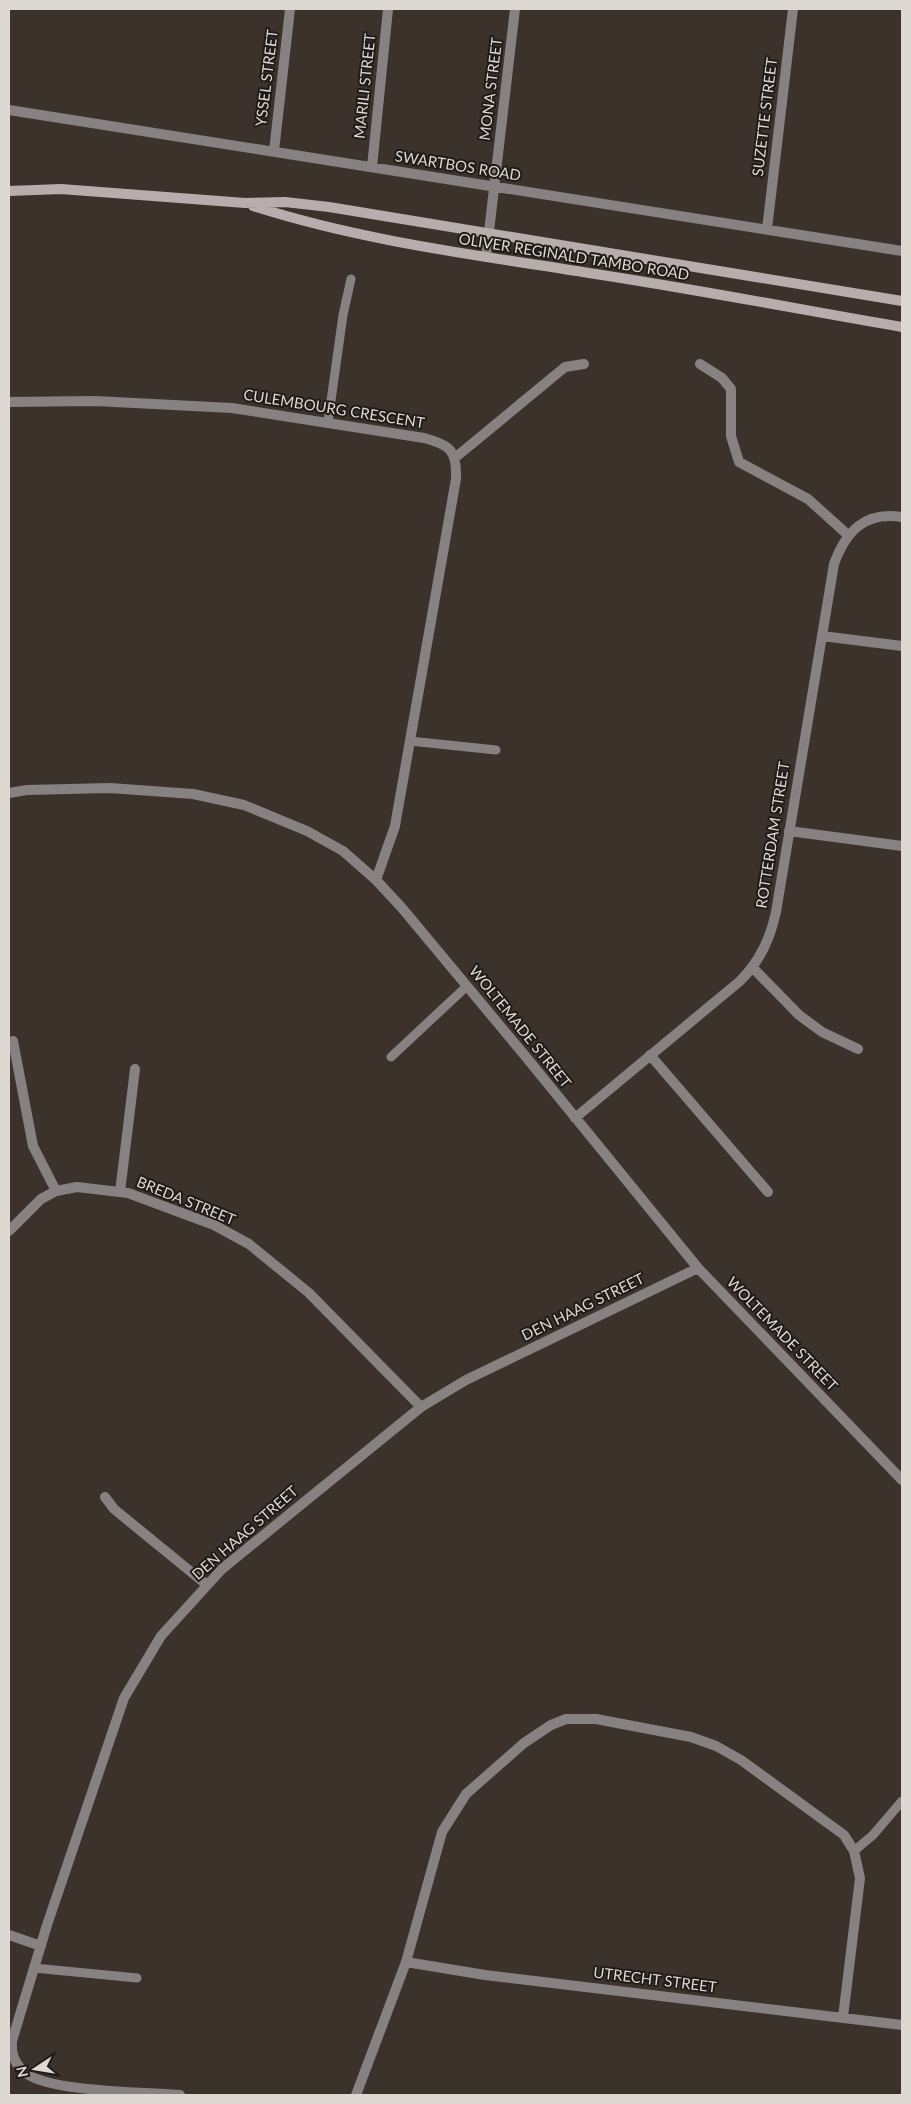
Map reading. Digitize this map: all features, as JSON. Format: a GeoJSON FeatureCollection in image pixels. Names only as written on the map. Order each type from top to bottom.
{"type":"FeatureCollection","features":[{"type":"Feature","properties":{"kind":"main road","name":"OLIVER REGINALD TAMBO ROAD"},"geometry":{"type":"LineString","coordinates":[[9,191],[61,189],[245,203],[286,202],[329,206],[902,301]]}},
{"type":"Feature","properties":{"kind":"main road","name":"OLIVER REGINALD TAMBO ROAD"},"geometry":{"type":"LineString","coordinates":[[245,203],[297,220],[414,247],[643,282],[902,327]]}},
{"type":"Feature","properties":{"kind":"street","name":"YSSEL STREET"},"geometry":{"type":"LineString","coordinates":[[274,151],[290,9]]}},
{"type":"Feature","properties":{"kind":"street","name":"MARILI STREET"},"geometry":{"type":"LineString","coordinates":[[372,167],[388,9]]}},
{"type":"Feature","properties":{"kind":"street","name":"MONA STREET"},"geometry":{"type":"LineString","coordinates":[[486,257],[516,9]]}},
{"type":"Feature","properties":{"kind":"street","name":"SUZETTE STREET"},"geometry":{"type":"LineString","coordinates":[[767,230],[793,9]]}},
{"type":"Feature","properties":{"kind":"street","name":"SWARTBOS ROAD"},"geometry":{"type":"LineString","coordinates":[[9,110],[902,251]]}},
{"type":"Feature","properties":{"kind":"street"},"geometry":{"type":"LineString","coordinates":[[376,880],[395,826],[456,479],[456,457],[565,367],[584,364]]}},
{"type":"Feature","properties":{"kind":"street"},"geometry":{"type":"LineString","coordinates":[[700,364],[722,378],[731,389],[731,436],[739,462],[808,499],[848,535]]}},
{"type":"Feature","properties":{"kind":"street","name":"CULEMBOURG CRESCENT"},"geometry":{"type":"LineString","coordinates":[[9,402],[95,401],[177,403],[232,408],[328,422],[439,442],[456,457]]}},
{"type":"Feature","properties":{"kind":"street","name":"ROTTERDAM STREET"},"geometry":{"type":"LineString","coordinates":[[575,1118],[740,981],[753,968],[770,936],[790,831],[834,564],[848,535],[869,520],[881,516],[902,518]]}},
{"type":"Feature","properties":{"kind":"street"},"geometry":{"type":"LineString","coordinates":[[822,636],[902,646]]}},
{"type":"Feature","properties":{"kind":"street","name":"WOLTEMADE STREET"},"geometry":{"type":"LineString","coordinates":[[9,793],[27,790],[110,788],[193,794],[244,805],[307,831],[343,851],[376,880],[467,986],[698,1268],[902,1480]]}},
{"type":"Feature","properties":{"kind":"street"},"geometry":{"type":"LineString","coordinates":[[790,831],[902,846]]}},
{"type":"Feature","properties":{"kind":"street"},"geometry":{"type":"LineString","coordinates":[[753,968],[798,1015],[822,1032],[858,1050]]}},
{"type":"Feature","properties":{"kind":"street"},"geometry":{"type":"LineString","coordinates":[[13,1041],[33,1146],[56,1191]]}},
{"type":"Feature","properties":{"kind":"street"},"geometry":{"type":"LineString","coordinates":[[650,1055],[768,1192]]}},
{"type":"Feature","properties":{"kind":"street"},"geometry":{"type":"LineString","coordinates":[[120,1192],[135,1069]]}},
{"type":"Feature","properties":{"kind":"street","name":"BREDA STREET"},"geometry":{"type":"LineString","coordinates":[[9,1231],[41,1200],[56,1191],[77,1186],[120,1192],[214,1225],[249,1244],[308,1293],[421,1406]]}},
{"type":"Feature","properties":{"kind":"street","name":"DEN HAAG STREET"},"geometry":{"type":"LineString","coordinates":[[12,2060],[12,2041],[34,1968],[124,1698],[161,1636],[222,1569],[421,1406],[466,1380],[698,1268]]}},
{"type":"Feature","properties":{"kind":"street"},"geometry":{"type":"LineString","coordinates":[[106,1497],[114,1509],[207,1585]]}},
{"type":"Feature","properties":{"kind":"street"},"geometry":{"type":"LineString","coordinates":[[356,2095],[406,1962],[442,1832],[466,1794],[524,1743],[551,1725],[566,1720],[596,1719],[691,1737],[716,1746],[741,1760],[844,1835],[854,1851],[860,1878],[843,2017]]}},
{"type":"Feature","properties":{"kind":"street"},"geometry":{"type":"LineString","coordinates":[[9,1935],[41,1946]]}},
{"type":"Feature","properties":{"kind":"street","name":"UTRECHT STREET"},"geometry":{"type":"LineString","coordinates":[[406,1962],[485,1975],[902,2025]]}},
{"type":"Feature","properties":{"kind":"street"},"geometry":{"type":"LineString","coordinates":[[12,2060],[27,2074],[57,2085],[180,2095]]}},
{"type":"Feature","properties":{"kind":"lane"},"geometry":{"type":"LineString","coordinates":[[328,422],[343,316],[351,279]]}},
{"type":"Feature","properties":{"kind":"lane"},"geometry":{"type":"LineString","coordinates":[[410,741],[496,750]]}},
{"type":"Feature","properties":{"kind":"lane"},"geometry":{"type":"LineString","coordinates":[[391,1058],[467,986]]}},
{"type":"Feature","properties":{"kind":"lane"},"geometry":{"type":"LineString","coordinates":[[854,1851],[873,1835],[902,1801]]}},
{"type":"Feature","properties":{"kind":"lane"},"geometry":{"type":"LineString","coordinates":[[34,1968],[137,1978]]}}]}
